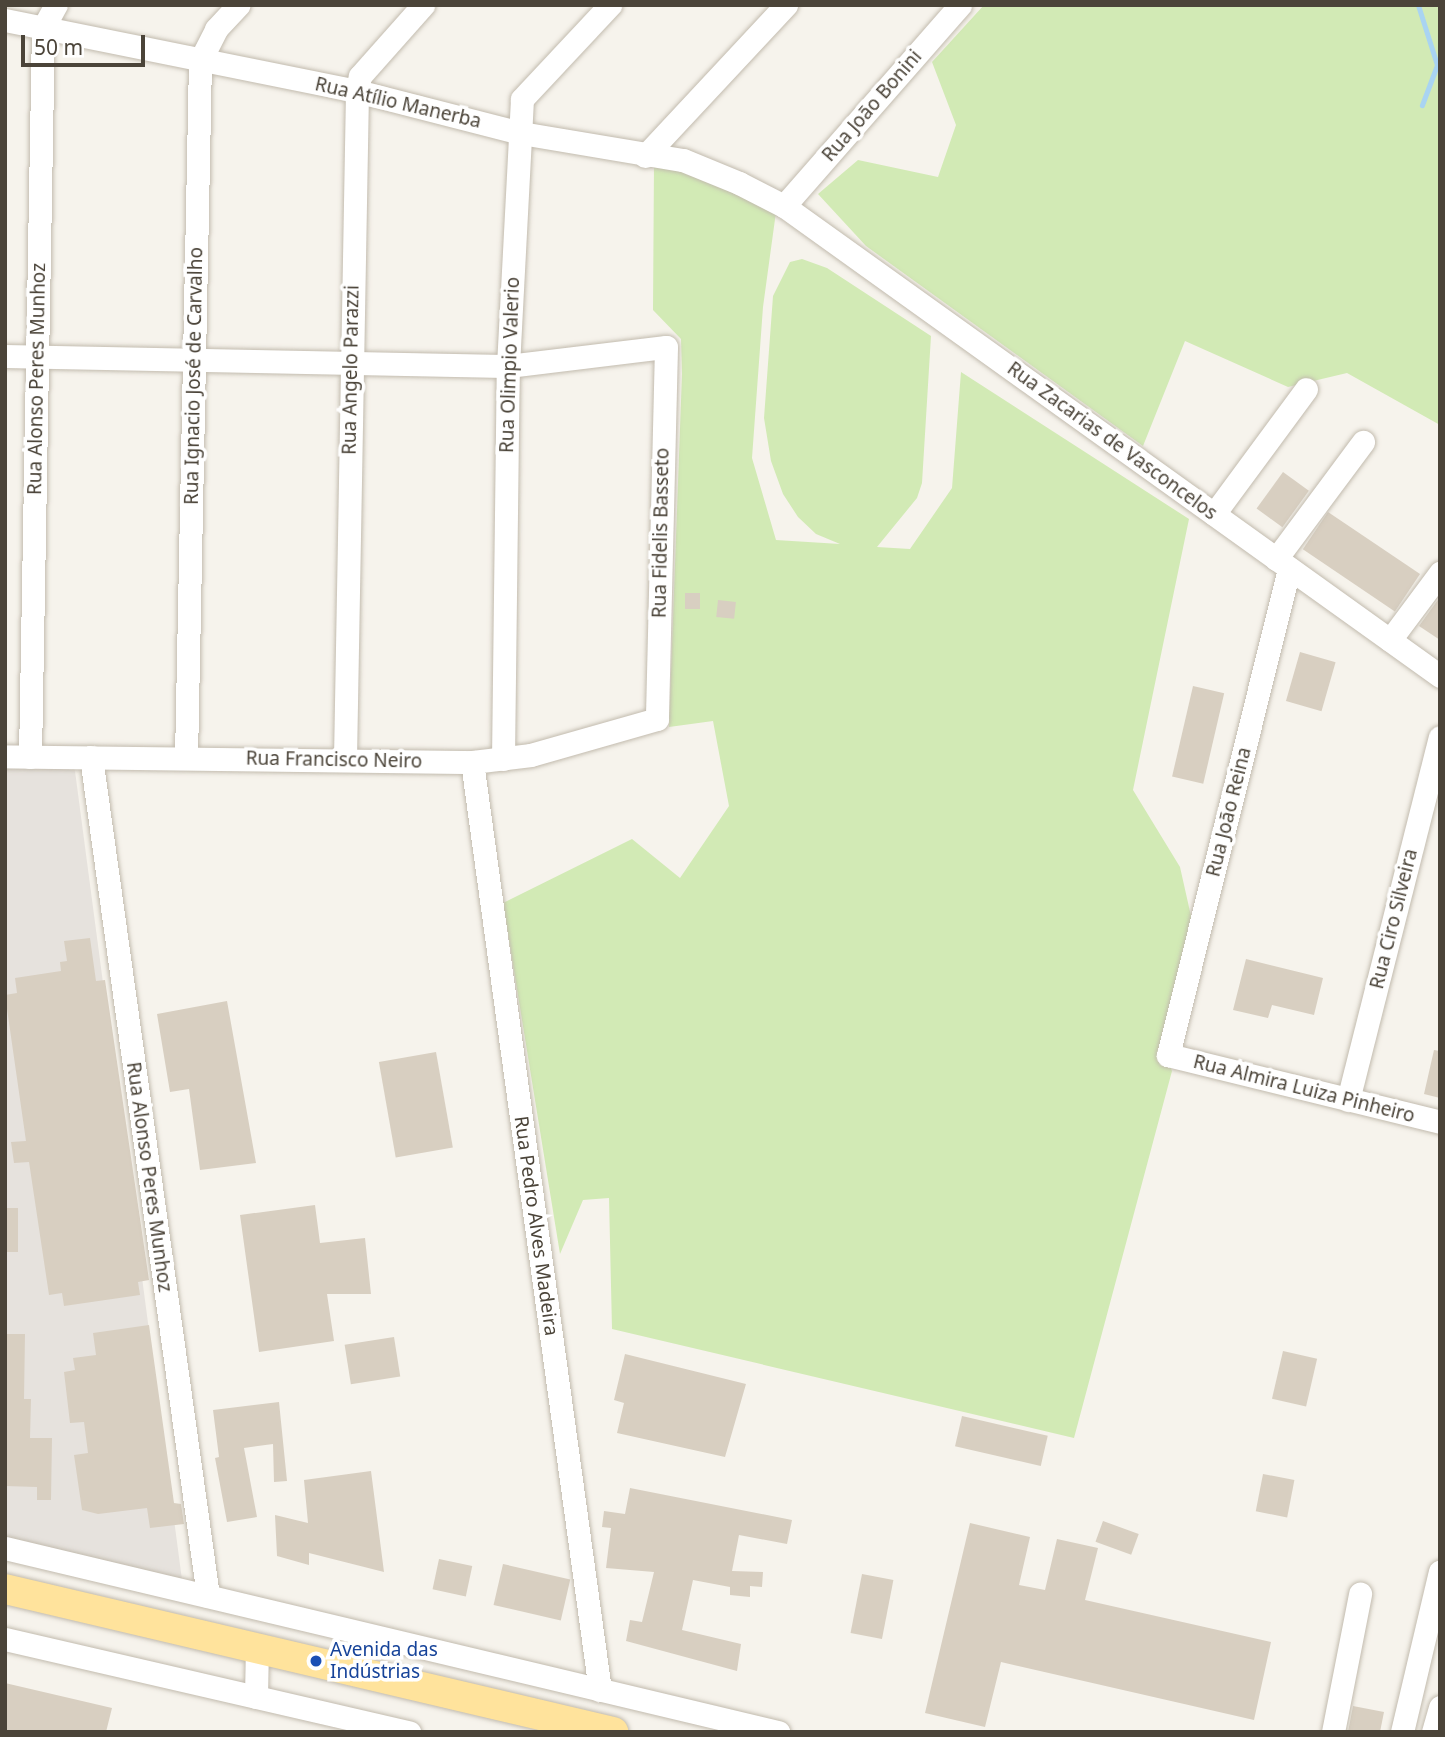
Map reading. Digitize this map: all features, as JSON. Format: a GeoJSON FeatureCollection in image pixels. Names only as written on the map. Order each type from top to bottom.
{"type":"FeatureCollection","features":[{"type":"Feature","properties":{"kind":"main road"},"geometry":{"type":"LineString","coordinates":[[5,1589],[257,1646],[613,1732]]}},
{"type":"Feature","properties":{"kind":"street","name":"Rua Alonso Peres Munhoz"},"geometry":{"type":"LineString","coordinates":[[30,757],[43,28],[56,5]]}},
{"type":"Feature","properties":{"kind":"street","name":"Rua Ignacio José de Carvalho"},"geometry":{"type":"LineString","coordinates":[[186,758],[200,61],[216,29],[237,5]]}},
{"type":"Feature","properties":{"kind":"street","name":"Rua Angelo Parazzi"},"geometry":{"type":"LineString","coordinates":[[345,759],[357,91],[360,76],[424,5]]}},
{"type":"Feature","properties":{"kind":"street","name":"Rua Olimpio Valerio"},"geometry":{"type":"LineString","coordinates":[[503,759],[508,366],[522,99],[610,5]]}},
{"type":"Feature","properties":{"kind":"street"},"geometry":{"type":"LineString","coordinates":[[646,156],[786,5]]}},
{"type":"Feature","properties":{"kind":"street","name":"Rua João Bonini"},"geometry":{"type":"LineString","coordinates":[[784,206],[960,5]]}},
{"type":"Feature","properties":{"kind":"street","name":"Rua Atílio Manerba"},"geometry":{"type":"LineString","coordinates":[[5,20],[357,91],[521,133],[646,156],[683,160],[784,206]]}},
{"type":"Feature","properties":{"kind":"street","name":"Rua Zacarias de Vasconcelos"},"geometry":{"type":"LineString","coordinates":[[784,206],[1440,676]]}},
{"type":"Feature","properties":{"kind":"street","name":"Rua Fidelis Basseto"},"geometry":{"type":"LineString","coordinates":[[508,366],[666,347],[657,719]]}},
{"type":"Feature","properties":{"kind":"street"},"geometry":{"type":"LineString","coordinates":[[5,356],[508,366]]}},
{"type":"Feature","properties":{"kind":"street"},"geometry":{"type":"LineString","coordinates":[[1214,514],[1306,389]]}},
{"type":"Feature","properties":{"kind":"street"},"geometry":{"type":"LineString","coordinates":[[1282,564],[1363,442]]}},
{"type":"Feature","properties":{"kind":"street","name":"Rua João Reina"},"geometry":{"type":"LineString","coordinates":[[1168,1055],[1282,564]]}},
{"type":"Feature","properties":{"kind":"street"},"geometry":{"type":"LineString","coordinates":[[1390,640],[1440,573]]}},
{"type":"Feature","properties":{"kind":"street","name":"Rua Francisco Neiro"},"geometry":{"type":"LineString","coordinates":[[5,756],[472,762],[503,759],[657,719]]}},
{"type":"Feature","properties":{"kind":"street","name":"Rua Ciro Silveira"},"geometry":{"type":"LineString","coordinates":[[1348,1100],[1440,737]]}},
{"type":"Feature","properties":{"kind":"street","name":"Rua Alonso Peres Munhoz"},"geometry":{"type":"LineString","coordinates":[[91,757],[208,1596]]}},
{"type":"Feature","properties":{"kind":"street","name":"Rua Pedro Alves Madeira"},"geometry":{"type":"LineString","coordinates":[[472,762],[600,1690]]}},
{"type":"Feature","properties":{"kind":"street","name":"Rua Almira Luiza Pinheiro"},"geometry":{"type":"LineString","coordinates":[[1168,1055],[1440,1122]]}},
{"type":"Feature","properties":{"kind":"street"},"geometry":{"type":"LineString","coordinates":[[5,1548],[778,1732]]}},
{"type":"Feature","properties":{"kind":"street"},"geometry":{"type":"LineString","coordinates":[[1402,1732],[1440,1571]]}},
{"type":"Feature","properties":{"kind":"street"},"geometry":{"type":"LineString","coordinates":[[1333,1732],[1360,1594]]}},
{"type":"Feature","properties":{"kind":"street"},"geometry":{"type":"LineString","coordinates":[[5,1639],[409,1732]]}},
{"type":"Feature","properties":{"kind":"street"},"geometry":{"type":"LineString","coordinates":[[256,1697],[257,1646]]}},
{"type":"Feature","properties":{"kind":"street"},"geometry":{"type":"LineString","coordinates":[[1433,1732],[1440,1707]]}},
{"type":"Feature","properties":{"kind":"shaded area"},"geometry":{"type":"Polygon","coordinates":[[[5,754],[73,756],[184,1595],[5,1554],[5,754]]]}},
{"type":"Feature","properties":{"kind":"green space"},"geometry":{"type":"Polygon","coordinates":[[[984,5],[1440,5],[1440,425],[1347,373],[1288,387],[1185,341],[1143,446],[866,246],[818,194],[858,160],[938,177],[956,125],[932,62],[984,5]]]}},
{"type":"Feature","properties":{"kind":"green space"},"geometry":{"type":"Polygon","coordinates":[[[654,163],[721,178],[776,212],[763,307],[752,458],[776,540],[840,544],[816,534],[798,517],[783,494],[771,461],[764,418],[773,296],[790,262],[802,259],[827,268],[931,336],[922,483],[917,498],[877,547],[910,549],[952,488],[961,372],[1189,519],[1133,790],[1180,867],[1193,925],[1161,1041],[1172,1071],[1074,1438],[612,1329],[609,1198],[583,1200],[560,1254],[503,903],[632,839],[680,878],[729,806],[713,721],[669,727],[682,374],[681,339],[653,310],[654,163]]]}},
{"type":"Feature","properties":{"kind":"building"},"geometry":{"type":"Polygon","coordinates":[[[1283,472],[1309,491],[1282,527],[1257,508],[1283,472]]]}},
{"type":"Feature","properties":{"kind":"building"},"geometry":{"type":"Polygon","coordinates":[[[1328,512],[1420,574],[1395,611],[1303,549],[1328,512]]]}},
{"type":"Feature","properties":{"kind":"building"},"geometry":{"type":"Polygon","coordinates":[[[685,593],[700,593],[700,609],[685,609],[685,593]]]}},
{"type":"Feature","properties":{"kind":"building"},"geometry":{"type":"Polygon","coordinates":[[[1440,597],[1440,640],[1419,626],[1440,597]]]}},
{"type":"Feature","properties":{"kind":"building"},"geometry":{"type":"Polygon","coordinates":[[[718,600],[736,602],[734,619],[716,617],[718,600]]]}},
{"type":"Feature","properties":{"kind":"building"},"geometry":{"type":"Polygon","coordinates":[[[1300,652],[1336,662],[1322,711],[1286,701],[1300,652]]]}},
{"type":"Feature","properties":{"kind":"building"},"geometry":{"type":"Polygon","coordinates":[[[1193,686],[1224,693],[1203,784],[1172,777],[1193,686]]]}},
{"type":"Feature","properties":{"kind":"building"},"geometry":{"type":"Polygon","coordinates":[[[90,938],[96,981],[105,980],[149,1280],[138,1282],[140,1295],[64,1306],[62,1293],[49,1295],[29,1162],[14,1163],[11,1142],[26,1141],[5,995],[17,993],[15,978],[61,971],[60,962],[67,961],[64,941],[90,938]]]}},
{"type":"Feature","properties":{"kind":"building"},"geometry":{"type":"Polygon","coordinates":[[[1246,959],[1323,978],[1314,1015],[1272,1005],[1268,1018],[1233,1010],[1246,959]]]}},
{"type":"Feature","properties":{"kind":"building"},"geometry":{"type":"Polygon","coordinates":[[[227,1001],[256,1163],[200,1170],[189,1089],[170,1092],[157,1014],[227,1001]]]}},
{"type":"Feature","properties":{"kind":"building"},"geometry":{"type":"Polygon","coordinates":[[[1434,1050],[1440,1051],[1440,1098],[1424,1094],[1434,1050]]]}},
{"type":"Feature","properties":{"kind":"building"},"geometry":{"type":"Polygon","coordinates":[[[436,1052],[453,1148],[396,1158],[379,1062],[436,1052]]]}},
{"type":"Feature","properties":{"kind":"building"},"geometry":{"type":"Polygon","coordinates":[[[315,1205],[320,1243],[365,1238],[371,1294],[327,1294],[334,1341],[259,1352],[240,1215],[315,1205]]]}},
{"type":"Feature","properties":{"kind":"building"},"geometry":{"type":"Polygon","coordinates":[[[5,1208],[18,1208],[18,1252],[5,1252],[5,1208]]]}},
{"type":"Feature","properties":{"kind":"building"},"geometry":{"type":"Polygon","coordinates":[[[149,1325],[174,1503],[181,1504],[184,1524],[150,1528],[147,1508],[98,1514],[82,1510],[74,1455],[88,1453],[84,1422],[70,1423],[64,1372],[75,1370],[73,1358],[96,1355],[93,1333],[149,1325]]]}},
{"type":"Feature","properties":{"kind":"building"},"geometry":{"type":"Polygon","coordinates":[[[5,1334],[25,1334],[24,1399],[31,1399],[30,1438],[52,1438],[51,1500],[37,1500],[37,1487],[5,1486],[5,1334]]]}},
{"type":"Feature","properties":{"kind":"building"},"geometry":{"type":"Polygon","coordinates":[[[394,1337],[400,1377],[351,1384],[345,1345],[394,1337]]]}},
{"type":"Feature","properties":{"kind":"building"},"geometry":{"type":"Polygon","coordinates":[[[1283,1351],[1317,1359],[1306,1407],[1272,1399],[1283,1351]]]}},
{"type":"Feature","properties":{"kind":"building"},"geometry":{"type":"Polygon","coordinates":[[[625,1354],[746,1384],[725,1457],[617,1433],[624,1403],[614,1400],[625,1354]]]}},
{"type":"Feature","properties":{"kind":"building"},"geometry":{"type":"Polygon","coordinates":[[[279,1402],[287,1481],[274,1482],[273,1444],[244,1448],[257,1517],[227,1522],[215,1458],[219,1457],[213,1410],[279,1402]]]}},
{"type":"Feature","properties":{"kind":"building"},"geometry":{"type":"Polygon","coordinates":[[[962,1416],[1048,1436],[1041,1466],[955,1446],[962,1416]]]}},
{"type":"Feature","properties":{"kind":"building"},"geometry":{"type":"Polygon","coordinates":[[[371,1471],[384,1572],[309,1553],[309,1565],[277,1556],[275,1515],[308,1523],[304,1480],[371,1471]]]}},
{"type":"Feature","properties":{"kind":"building"},"geometry":{"type":"Polygon","coordinates":[[[1263,1474],[1294,1480],[1287,1517],[1256,1511],[1263,1474]]]}},
{"type":"Feature","properties":{"kind":"building"},"geometry":{"type":"Polygon","coordinates":[[[630,1488],[792,1520],[787,1544],[739,1535],[732,1571],[763,1572],[762,1587],[750,1586],[750,1597],[730,1595],[730,1587],[693,1580],[682,1630],[741,1644],[737,1671],[626,1641],[630,1620],[642,1622],[654,1572],[606,1568],[611,1528],[602,1527],[604,1511],[625,1514],[630,1488]]]}},
{"type":"Feature","properties":{"kind":"building"},"geometry":{"type":"Polygon","coordinates":[[[1103,1521],[1139,1534],[1131,1555],[1095,1542],[1103,1521]]]}},
{"type":"Feature","properties":{"kind":"building"},"geometry":{"type":"Polygon","coordinates":[[[970,1523],[1030,1537],[1019,1585],[1045,1590],[1057,1539],[1098,1548],[1085,1600],[1271,1642],[1254,1720],[1001,1662],[985,1727],[925,1713],[970,1523]]]}},
{"type":"Feature","properties":{"kind":"building"},"geometry":{"type":"Polygon","coordinates":[[[439,1559],[472,1566],[466,1596],[433,1589],[439,1559]]]}},
{"type":"Feature","properties":{"kind":"building"},"geometry":{"type":"Polygon","coordinates":[[[503,1564],[570,1580],[561,1620],[494,1605],[503,1564]]]}},
{"type":"Feature","properties":{"kind":"building"},"geometry":{"type":"Polygon","coordinates":[[[862,1574],[893,1580],[882,1639],[851,1633],[862,1574]]]}},
{"type":"Feature","properties":{"kind":"building"},"geometry":{"type":"Polygon","coordinates":[[[5,1683],[112,1708],[106,1732],[5,1732],[5,1683]]]}},
{"type":"Feature","properties":{"kind":"building"},"geometry":{"type":"Polygon","coordinates":[[[1353,1706],[1384,1712],[1380,1732],[1348,1732],[1353,1706]]]}},
{"type":"Feature","properties":{"kind":"waterway"},"geometry":{"type":"LineString","coordinates":[[1418,5],[1437,65],[1422,105]]}},
{"type":"Feature","properties":{"kind":"place","name":"Avenida das Indústrias"},"geometry":{"type":"Point","coordinates":[316,1661]}}]}
